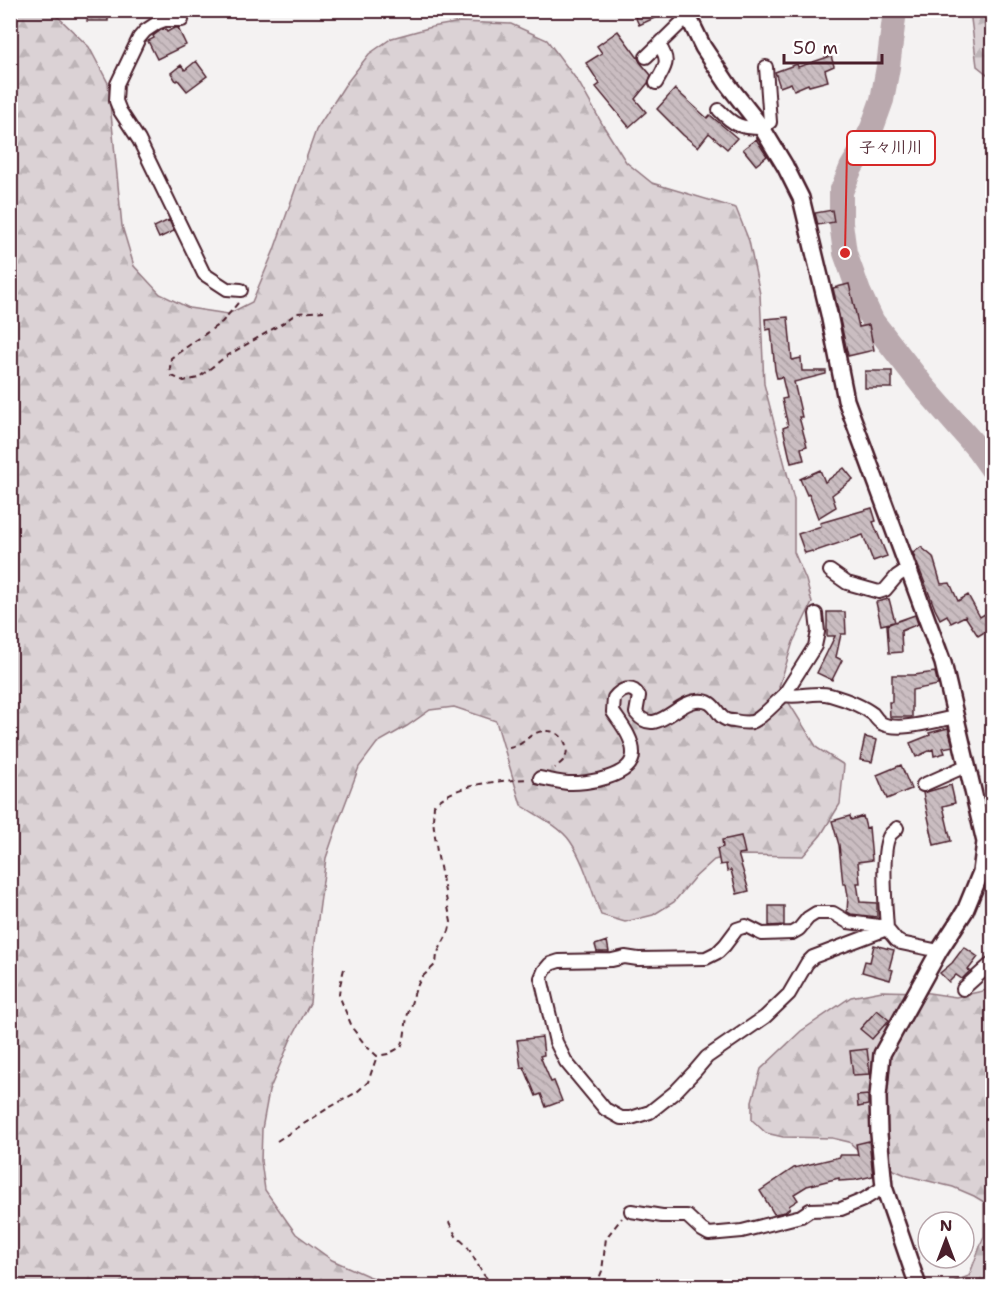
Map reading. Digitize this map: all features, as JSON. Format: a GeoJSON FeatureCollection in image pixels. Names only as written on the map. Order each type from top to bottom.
{"type":"FeatureCollection","features":[{"type":"Feature","properties":{"kind":"street"},"geometry":{"type":"LineString","coordinates":[[180,10],[182,20],[165,20],[157,23],[145,31],[139,39],[117,84],[116,101],[139,140],[204,274],[227,289],[241,290]]}},
{"type":"Feature","properties":{"kind":"street"},"geometry":{"type":"LineString","coordinates":[[646,57],[686,14],[722,77],[762,128],[801,198],[829,314],[846,400],[944,663],[968,765],[989,836],[987,874],[939,951],[882,1054],[878,1106],[884,1187],[918,1287]]}},
{"type":"Feature","properties":{"kind":"street"},"geometry":{"type":"LineString","coordinates":[[656,83],[666,60],[666,55],[659,45]]}},
{"type":"Feature","properties":{"kind":"street"},"geometry":{"type":"LineString","coordinates":[[719,111],[739,126],[762,128],[770,122],[766,67]]}},
{"type":"Feature","properties":{"kind":"street"},"geometry":{"type":"LineString","coordinates":[[830,571],[847,583],[879,592],[885,590],[897,576],[909,568]]}},
{"type":"Feature","properties":{"kind":"street"},"geometry":{"type":"LineString","coordinates":[[540,778],[569,783],[604,778],[627,768],[632,762],[631,741],[613,712],[612,706],[614,698],[623,689],[631,689],[639,696],[636,713],[645,721],[660,720],[684,705],[700,700],[712,704],[723,719],[740,722],[757,720],[784,695],[815,646],[818,632],[816,614]]}},
{"type":"Feature","properties":{"kind":"street"},"geometry":{"type":"LineString","coordinates":[[784,695],[832,696],[854,704],[872,714],[879,723],[887,725],[903,727],[956,717]]}},
{"type":"Feature","properties":{"kind":"street"},"geometry":{"type":"LineString","coordinates":[[923,785],[968,765]]}},
{"type":"Feature","properties":{"kind":"street"},"geometry":{"type":"LineString","coordinates":[[897,828],[886,845],[887,928],[901,943],[939,951]]}},
{"type":"Feature","properties":{"kind":"street"},"geometry":{"type":"LineString","coordinates":[[816,913],[833,913],[848,922],[887,928],[813,957],[789,994],[765,1017],[707,1057],[675,1092],[650,1112],[631,1118],[621,1118],[605,1109],[566,1062],[556,1042],[541,978],[550,964],[559,961],[612,960],[625,957],[638,959],[706,958],[718,952],[738,928],[746,926],[762,934],[792,933],[816,913]]}},
{"type":"Feature","properties":{"kind":"street"},"geometry":{"type":"LineString","coordinates":[[963,989],[993,963]]}},
{"type":"Feature","properties":{"kind":"street"},"geometry":{"type":"LineString","coordinates":[[631,1211],[662,1216],[687,1216],[709,1234],[742,1231],[801,1216],[810,1210],[841,1209],[863,1200],[884,1187]]}},
{"type":"Feature","properties":{"kind":"path"},"geometry":{"type":"LineString","coordinates":[[241,290],[241,301],[222,322],[171,358],[172,376],[184,381],[198,378],[225,357],[297,313],[324,311]]}},
{"type":"Feature","properties":{"kind":"path"},"geometry":{"type":"LineString","coordinates":[[377,1056],[388,1054],[401,1047],[405,1039],[407,1017],[415,991],[421,978],[435,964],[437,954],[452,922],[437,852],[434,805],[454,792],[477,785],[496,781],[540,778],[560,764],[566,756],[567,749],[564,739],[558,733],[549,730],[531,735],[522,743],[510,748]]}},
{"type":"Feature","properties":{"kind":"path"},"geometry":{"type":"LineString","coordinates":[[344,969],[339,995],[353,1029],[377,1056]]}},
{"type":"Feature","properties":{"kind":"path"},"geometry":{"type":"LineString","coordinates":[[277,1142],[357,1092],[368,1082],[377,1056]]}},
{"type":"Feature","properties":{"kind":"path"},"geometry":{"type":"LineString","coordinates":[[596,1287],[602,1271],[606,1238],[622,1217],[631,1211]]}},
{"type":"Feature","properties":{"kind":"path"},"geometry":{"type":"LineString","coordinates":[[449,1222],[456,1236],[467,1246],[483,1274],[494,1287]]}},
{"type":"Feature","properties":{"kind":"green space"},"geometry":{"type":"Polygon","coordinates":[[[10,11],[54,11],[89,47],[108,83],[122,226],[134,266],[160,294],[189,308],[228,314],[252,302],[274,250],[316,130],[345,85],[369,54],[392,38],[460,22],[511,24],[547,40],[579,83],[626,162],[652,183],[736,208],[749,241],[760,294],[764,384],[794,500],[794,552],[806,580],[812,603],[793,642],[779,687],[817,748],[844,765],[840,804],[821,835],[803,856],[735,855],[714,860],[693,879],[674,902],[653,915],[625,922],[601,915],[584,867],[570,841],[554,826],[521,805],[496,721],[454,707],[430,710],[377,743],[359,767],[326,858],[310,1003],[290,1041],[269,1091],[262,1129],[261,1161],[265,1190],[296,1234],[332,1260],[398,1286],[11,1286],[10,11]]]}},
{"type":"Feature","properties":{"kind":"green space"},"geometry":{"type":"Polygon","coordinates":[[[970,11],[992,11],[992,78],[977,66],[970,11]]]}},
{"type":"Feature","properties":{"kind":"green space"},"geometry":{"type":"Polygon","coordinates":[[[992,989],[992,1286],[942,1286],[969,1276],[971,1270],[976,1270],[976,1257],[984,1236],[984,1202],[953,1187],[908,1176],[868,1159],[849,1142],[832,1138],[783,1137],[766,1133],[752,1120],[752,1101],[761,1069],[801,1031],[851,997],[882,991],[922,992],[956,997],[992,989]]]}},
{"type":"Feature","properties":{"kind":"building"},"geometry":{"type":"Polygon","coordinates":[[[88,10],[108,10],[108,21],[87,21],[88,10]]]}},
{"type":"Feature","properties":{"kind":"building"},"geometry":{"type":"Polygon","coordinates":[[[644,10],[672,10],[639,25],[634,14],[644,10]]]}},
{"type":"Feature","properties":{"kind":"building"},"geometry":{"type":"Polygon","coordinates":[[[178,28],[186,45],[157,59],[148,41],[161,30],[165,29],[167,32],[178,28]]]}},
{"type":"Feature","properties":{"kind":"building"},"geometry":{"type":"Polygon","coordinates":[[[618,31],[651,75],[648,83],[635,99],[646,112],[629,127],[596,87],[600,84],[586,63],[602,53],[597,46],[618,31]]]}},
{"type":"Feature","properties":{"kind":"building"},"geometry":{"type":"Polygon","coordinates":[[[831,56],[834,66],[825,70],[828,81],[809,86],[808,84],[794,90],[791,83],[780,87],[775,72],[831,56]]]}},
{"type":"Feature","properties":{"kind":"building"},"geometry":{"type":"Polygon","coordinates":[[[196,61],[207,76],[187,91],[171,73],[181,65],[185,70],[196,61]]]}},
{"type":"Feature","properties":{"kind":"building"},"geometry":{"type":"Polygon","coordinates":[[[675,89],[707,118],[710,115],[737,138],[727,149],[709,133],[698,147],[657,109],[675,89]]]}},
{"type":"Feature","properties":{"kind":"building"},"geometry":{"type":"Polygon","coordinates":[[[756,139],[767,156],[756,165],[743,149],[756,139]]]}},
{"type":"Feature","properties":{"kind":"building"},"geometry":{"type":"Polygon","coordinates":[[[832,210],[834,222],[818,225],[815,213],[832,210]]]}},
{"type":"Feature","properties":{"kind":"building"},"geometry":{"type":"Polygon","coordinates":[[[169,220],[174,231],[159,238],[154,227],[169,220]]]}},
{"type":"Feature","properties":{"kind":"building"},"geometry":{"type":"Polygon","coordinates":[[[849,284],[859,327],[869,325],[874,350],[848,356],[833,288],[849,284]]]}},
{"type":"Feature","properties":{"kind":"building"},"geometry":{"type":"Polygon","coordinates":[[[788,317],[792,360],[801,358],[802,371],[826,371],[826,374],[794,382],[802,417],[799,417],[807,446],[801,448],[804,460],[791,463],[783,428],[788,426],[782,399],[787,398],[782,377],[777,378],[771,329],[766,330],[765,319],[788,317]]]}},
{"type":"Feature","properties":{"kind":"building"},"geometry":{"type":"Polygon","coordinates":[[[865,371],[892,371],[892,388],[865,388],[865,371]]]}},
{"type":"Feature","properties":{"kind":"building"},"geometry":{"type":"Polygon","coordinates":[[[844,468],[853,479],[832,495],[836,507],[818,518],[809,494],[807,495],[800,479],[820,470],[825,482],[844,468]]]}},
{"type":"Feature","properties":{"kind":"building"},"geometry":{"type":"Polygon","coordinates":[[[872,508],[876,521],[873,522],[887,556],[873,561],[863,535],[805,553],[798,534],[821,526],[820,523],[872,508]]]}},
{"type":"Feature","properties":{"kind":"building"},"geometry":{"type":"Polygon","coordinates":[[[921,547],[933,557],[941,584],[950,583],[958,601],[968,595],[980,617],[993,609],[993,627],[978,636],[965,616],[951,623],[947,615],[940,619],[913,553],[921,547]]]}},
{"type":"Feature","properties":{"kind":"building"},"geometry":{"type":"Polygon","coordinates":[[[889,599],[895,622],[915,615],[918,624],[901,631],[902,652],[889,653],[887,625],[894,622],[881,625],[876,602],[889,599]]]}},
{"type":"Feature","properties":{"kind":"building"},"geometry":{"type":"Polygon","coordinates":[[[827,612],[845,612],[846,634],[841,634],[836,657],[842,660],[832,680],[817,673],[835,636],[827,636],[827,612]]]}},
{"type":"Feature","properties":{"kind":"building"},"geometry":{"type":"Polygon","coordinates":[[[935,672],[938,685],[912,690],[912,717],[890,717],[892,675],[935,672]]]}},
{"type":"Feature","properties":{"kind":"building"},"geometry":{"type":"Polygon","coordinates":[[[948,728],[953,746],[943,748],[945,753],[934,756],[933,749],[916,757],[910,743],[930,735],[929,733],[948,728]]]}},
{"type":"Feature","properties":{"kind":"building"},"geometry":{"type":"Polygon","coordinates":[[[865,737],[877,740],[872,762],[860,760],[865,737]]]}},
{"type":"Feature","properties":{"kind":"building"},"geometry":{"type":"Polygon","coordinates":[[[901,765],[911,789],[887,799],[877,775],[901,765]]]}},
{"type":"Feature","properties":{"kind":"building"},"geometry":{"type":"Polygon","coordinates":[[[951,785],[955,803],[943,806],[951,841],[934,845],[923,793],[951,785]]]}},
{"type":"Feature","properties":{"kind":"building"},"geometry":{"type":"Polygon","coordinates":[[[850,816],[851,820],[863,816],[866,828],[869,827],[872,860],[858,862],[860,883],[857,883],[860,902],[877,903],[877,917],[847,912],[848,896],[846,884],[843,884],[839,845],[832,821],[850,816]]]}},
{"type":"Feature","properties":{"kind":"building"},"geometry":{"type":"Polygon","coordinates":[[[741,836],[745,853],[738,854],[749,891],[737,894],[731,870],[727,871],[726,864],[720,865],[717,849],[723,847],[722,840],[741,836]]]}},
{"type":"Feature","properties":{"kind":"building"},"geometry":{"type":"Polygon","coordinates":[[[769,906],[784,906],[784,925],[769,926],[769,906]]]}},
{"type":"Feature","properties":{"kind":"building"},"geometry":{"type":"Polygon","coordinates":[[[607,941],[609,952],[597,952],[595,945],[607,941]]]}},
{"type":"Feature","properties":{"kind":"building"},"geometry":{"type":"Polygon","coordinates":[[[874,945],[894,950],[889,969],[893,970],[890,980],[862,972],[865,961],[870,962],[874,945]]]}},
{"type":"Feature","properties":{"kind":"building"},"geometry":{"type":"Polygon","coordinates":[[[964,947],[978,957],[962,979],[956,975],[949,982],[940,973],[952,963],[964,947]]]}},
{"type":"Feature","properties":{"kind":"building"},"geometry":{"type":"Polygon","coordinates":[[[877,1010],[889,1020],[872,1039],[860,1029],[877,1010]]]}},
{"type":"Feature","properties":{"kind":"building"},"geometry":{"type":"Polygon","coordinates":[[[542,1037],[544,1055],[540,1056],[562,1101],[546,1107],[541,1094],[536,1096],[524,1067],[521,1068],[517,1040],[542,1037]]]}},
{"type":"Feature","properties":{"kind":"building"},"geometry":{"type":"Polygon","coordinates":[[[867,1049],[870,1074],[853,1075],[850,1051],[867,1049]]]}},
{"type":"Feature","properties":{"kind":"building"},"geometry":{"type":"Polygon","coordinates":[[[868,1095],[868,1105],[858,1107],[857,1096],[868,1095]]]}},
{"type":"Feature","properties":{"kind":"building"},"geometry":{"type":"Polygon","coordinates":[[[869,1141],[873,1176],[839,1181],[839,1178],[807,1186],[794,1194],[798,1200],[789,1206],[790,1208],[785,1212],[774,1214],[760,1191],[794,1168],[840,1157],[840,1155],[858,1155],[856,1144],[869,1141]]]}},
{"type":"Feature","properties":{"kind":"waterway"},"geometry":{"type":"LineString","coordinates":[[895,10],[882,100],[872,128],[841,192],[841,223],[845,253],[873,322],[992,469]]}},
{"type":"Feature","properties":{"kind":"place","name":"子々川川"},"geometry":{"type":"Point","coordinates":[845,253]}}]}
